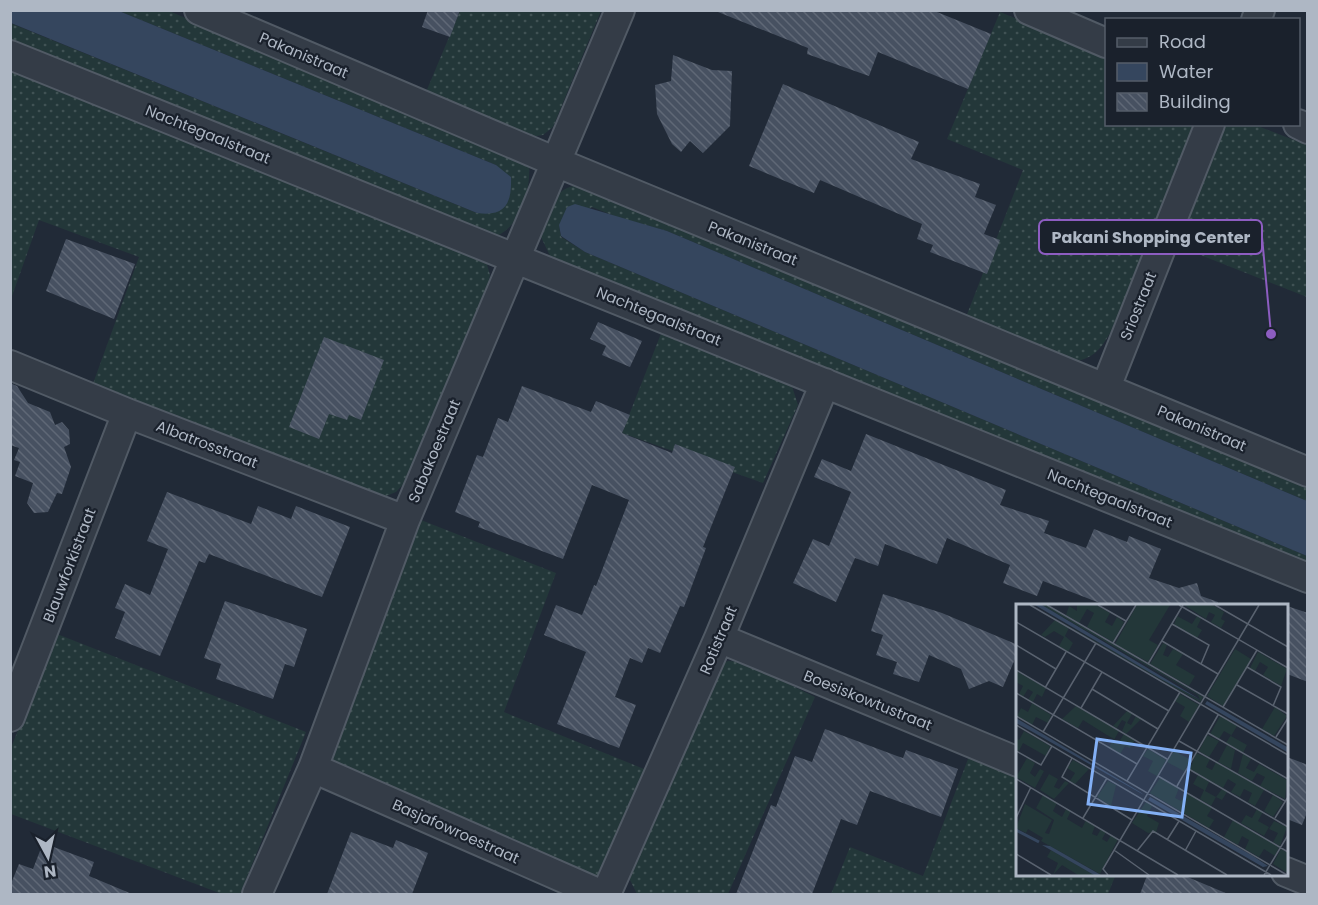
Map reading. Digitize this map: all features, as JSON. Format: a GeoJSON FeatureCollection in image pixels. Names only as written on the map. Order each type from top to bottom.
{"type":"FeatureCollection","features":[{"type":"Feature","properties":{"kind":"street","name":"Pakanistraat"},"geometry":{"type":"LineString","coordinates":[[199,10],[556,162],[1308,472]]}},
{"type":"Feature","properties":{"kind":"street","name":"Sabakoestraat"},"geometry":{"type":"LineString","coordinates":[[257,894],[313,768],[405,520],[620,10]]}},
{"type":"Feature","properties":{"kind":"street"},"geometry":{"type":"LineString","coordinates":[[1029,10],[1105,42]]}},
{"type":"Feature","properties":{"kind":"street","name":"Nachtegaalstraat"},"geometry":{"type":"LineString","coordinates":[[10,55],[1308,578]]}},
{"type":"Feature","properties":{"kind":"street","name":"Sriostraat"},"geometry":{"type":"LineString","coordinates":[[1106,387],[1209,126]]}},
{"type":"Feature","properties":{"kind":"street","name":"Albatrosstraat"},"geometry":{"type":"LineString","coordinates":[[10,365],[127,413],[405,520]]}},
{"type":"Feature","properties":{"kind":"street","name":"Rotistraat"},"geometry":{"type":"LineString","coordinates":[[606,894],[719,638],[825,383]]}},
{"type":"Feature","properties":{"kind":"street","name":"Blauwforkistraat"},"geometry":{"type":"LineString","coordinates":[[10,717],[17,681],[127,413]]}},
{"type":"Feature","properties":{"kind":"street","name":"Boesiskowtustraat"},"geometry":{"type":"LineString","coordinates":[[719,638],[1016,761]]}},
{"type":"Feature","properties":{"kind":"street","name":"Basjafowroestraat"},"geometry":{"type":"LineString","coordinates":[[313,768],[600,894]]}},
{"type":"Feature","properties":{"kind":"street"},"geometry":{"type":"LineString","coordinates":[[1288,872],[1308,881]]}},
{"type":"Feature","properties":{"kind":"green space"},"geometry":{"type":"Polygon","coordinates":[[[119,11],[169,11],[529,163],[526,195],[519,215],[506,231],[497,236],[11,47],[10,23],[477,213],[496,165],[119,11]]]}},
{"type":"Feature","properties":{"kind":"green space"},"geometry":{"type":"Polygon","coordinates":[[[460,11],[601,11],[553,127],[543,135],[530,137],[426,92],[460,11]]]}},
{"type":"Feature","properties":{"kind":"green space"},"geometry":{"type":"Polygon","coordinates":[[[1000,12],[1105,55],[1105,126],[1200,126],[1110,333],[1095,353],[1085,359],[1072,362],[966,317],[1023,170],[947,139],[1000,12]]]}},
{"type":"Feature","properties":{"kind":"green space"},"geometry":{"type":"Polygon","coordinates":[[[11,65],[486,261],[490,275],[487,293],[407,480],[396,492],[381,498],[91,389],[139,257],[39,220],[11,299],[11,65]]]}},
{"type":"Feature","properties":{"kind":"green space"},"geometry":{"type":"Polygon","coordinates":[[[1220,126],[1258,126],[1307,145],[1307,297],[1175,245],[1220,126]]]}},
{"type":"Feature","properties":{"kind":"green space"},"geometry":{"type":"Polygon","coordinates":[[[589,184],[1307,479],[1307,501],[667,231],[617,217],[592,207],[559,225],[561,237],[585,252],[1307,556],[1307,568],[560,263],[550,256],[540,235],[551,206],[560,192],[577,185],[589,184]]]}},
{"type":"Feature","properties":{"kind":"green space"},"geometry":{"type":"Polygon","coordinates":[[[664,326],[790,380],[798,405],[763,483],[622,433],[664,326]]]}},
{"type":"Feature","properties":{"kind":"green space"},"geometry":{"type":"Polygon","coordinates":[[[421,520],[556,573],[504,712],[649,771],[600,875],[587,877],[348,780],[329,759],[330,733],[421,520]]]}},
{"type":"Feature","properties":{"kind":"green space"},"geometry":{"type":"Polygon","coordinates":[[[57,634],[306,732],[240,894],[222,894],[11,814],[10,750],[57,634]]]}},
{"type":"Feature","properties":{"kind":"green space"},"geometry":{"type":"Polygon","coordinates":[[[728,661],[744,662],[815,697],[728,894],[637,894],[625,870],[715,667],[728,661]]]}},
{"type":"Feature","properties":{"kind":"green space"},"geometry":{"type":"Polygon","coordinates":[[[970,754],[1016,773],[1016,875],[1116,875],[1108,894],[831,894],[850,847],[923,876],[970,754]]]}},
{"type":"Feature","properties":{"kind":"water"},"geometry":{"type":"Polygon","coordinates":[[[10,11],[119,11],[496,165],[511,177],[508,201],[505,207],[494,213],[477,213],[11,23],[10,11]]]}},
{"type":"Feature","properties":{"kind":"water"},"geometry":{"type":"Polygon","coordinates":[[[575,204],[667,231],[1307,501],[1307,556],[585,252],[561,236],[559,225],[567,207],[575,204]]]}},
{"type":"Feature","properties":{"kind":"building"},"geometry":{"type":"Polygon","coordinates":[[[428,10],[460,10],[450,37],[422,27],[428,10]]]}},
{"type":"Feature","properties":{"kind":"building"},"geometry":{"type":"Polygon","coordinates":[[[713,10],[932,10],[991,34],[968,89],[878,52],[869,76],[807,54],[808,48],[713,10]]]}},
{"type":"Feature","properties":{"kind":"building"},"geometry":{"type":"Polygon","coordinates":[[[673,55],[712,70],[732,71],[730,126],[703,153],[690,141],[681,152],[672,144],[657,114],[655,85],[671,81],[673,55]]]}},
{"type":"Feature","properties":{"kind":"building"},"geometry":{"type":"Polygon","coordinates":[[[783,84],[919,142],[911,159],[980,184],[975,197],[996,205],[984,234],[1000,240],[987,274],[930,252],[933,245],[917,239],[922,224],[820,180],[814,193],[749,166],[783,84]]]}},
{"type":"Feature","properties":{"kind":"building"},"geometry":{"type":"Polygon","coordinates":[[[66,239],[135,264],[114,319],[46,291],[66,239]]]}},
{"type":"Feature","properties":{"kind":"building"},"geometry":{"type":"Polygon","coordinates":[[[598,322],[642,341],[630,367],[602,355],[606,346],[590,339],[598,322]]]}},
{"type":"Feature","properties":{"kind":"building"},"geometry":{"type":"Polygon","coordinates":[[[324,337],[384,360],[361,420],[349,415],[347,420],[329,414],[319,439],[289,427],[324,337]]]}},
{"type":"Feature","properties":{"kind":"building"},"geometry":{"type":"Polygon","coordinates":[[[10,383],[17,386],[28,403],[50,412],[55,425],[62,422],[69,430],[70,444],[64,447],[71,467],[62,494],[57,493],[48,512],[34,513],[27,503],[33,483],[15,476],[20,462],[14,460],[19,448],[10,445],[10,383]]]}},
{"type":"Feature","properties":{"kind":"building"},"geometry":{"type":"Polygon","coordinates":[[[522,386],[591,412],[596,401],[630,415],[622,433],[672,453],[675,444],[735,467],[703,547],[706,548],[684,607],[680,606],[660,653],[648,648],[642,663],[630,658],[615,697],[636,705],[619,748],[557,724],[586,652],[544,635],[556,605],[582,615],[594,585],[596,586],[629,500],[592,485],[563,559],[478,527],[480,522],[455,512],[477,455],[483,457],[498,418],[508,422],[522,386]]]}},
{"type":"Feature","properties":{"kind":"building"},"geometry":{"type":"Polygon","coordinates":[[[866,434],[1006,490],[1000,505],[1049,521],[1044,533],[1086,548],[1094,529],[1127,542],[1129,536],[1161,549],[1149,578],[1179,588],[1197,583],[1201,596],[1218,602],[1218,604],[1102,604],[1043,581],[1037,596],[1003,583],[1010,565],[947,538],[937,564],[885,544],[878,566],[855,558],[836,602],[793,583],[813,539],[829,546],[851,492],[814,477],[822,459],[851,471],[866,434]]]}},
{"type":"Feature","properties":{"kind":"building"},"geometry":{"type":"Polygon","coordinates":[[[167,492],[251,524],[258,506],[291,519],[296,506],[350,527],[322,597],[209,554],[205,563],[199,561],[160,656],[115,638],[125,612],[115,608],[125,584],[150,595],[168,549],[147,541],[167,492]]]}},
{"type":"Feature","properties":{"kind":"building"},"geometry":{"type":"Polygon","coordinates":[[[883,594],[942,613],[1016,644],[1016,657],[1003,687],[989,681],[969,689],[961,669],[929,655],[919,682],[893,674],[897,662],[876,655],[883,635],[871,631],[883,594]]]}},
{"type":"Feature","properties":{"kind":"building"},"geometry":{"type":"Polygon","coordinates":[[[225,601],[307,629],[294,667],[285,664],[273,699],[216,679],[221,664],[204,658],[225,601]]]}},
{"type":"Feature","properties":{"kind":"building"},"geometry":{"type":"Polygon","coordinates":[[[1288,606],[1308,613],[1308,682],[1288,674],[1288,606]]]}},
{"type":"Feature","properties":{"kind":"building"},"geometry":{"type":"Polygon","coordinates":[[[825,729],[903,758],[906,750],[958,769],[941,817],[870,791],[857,825],[841,819],[812,894],[736,894],[771,805],[776,807],[795,756],[812,762],[825,729]]]}},
{"type":"Feature","properties":{"kind":"building"},"geometry":{"type":"Polygon","coordinates":[[[1288,757],[1308,765],[1308,810],[1302,825],[1288,819],[1288,757]]]}},
{"type":"Feature","properties":{"kind":"building"},"geometry":{"type":"Polygon","coordinates":[[[351,832],[393,848],[396,840],[428,853],[412,894],[327,894],[351,832]]]}},
{"type":"Feature","properties":{"kind":"building"},"geometry":{"type":"Polygon","coordinates":[[[43,843],[94,862],[89,876],[132,894],[10,894],[10,886],[19,864],[33,869],[43,843]]]}},
{"type":"Feature","properties":{"kind":"building"},"geometry":{"type":"Polygon","coordinates":[[[1147,875],[1183,875],[1228,894],[1140,894],[1147,875]]]}},
{"type":"Feature","properties":{"kind":"place","name":"Pakani Shopping Center"},"geometry":{"type":"Point","coordinates":[1271,334]}}]}
